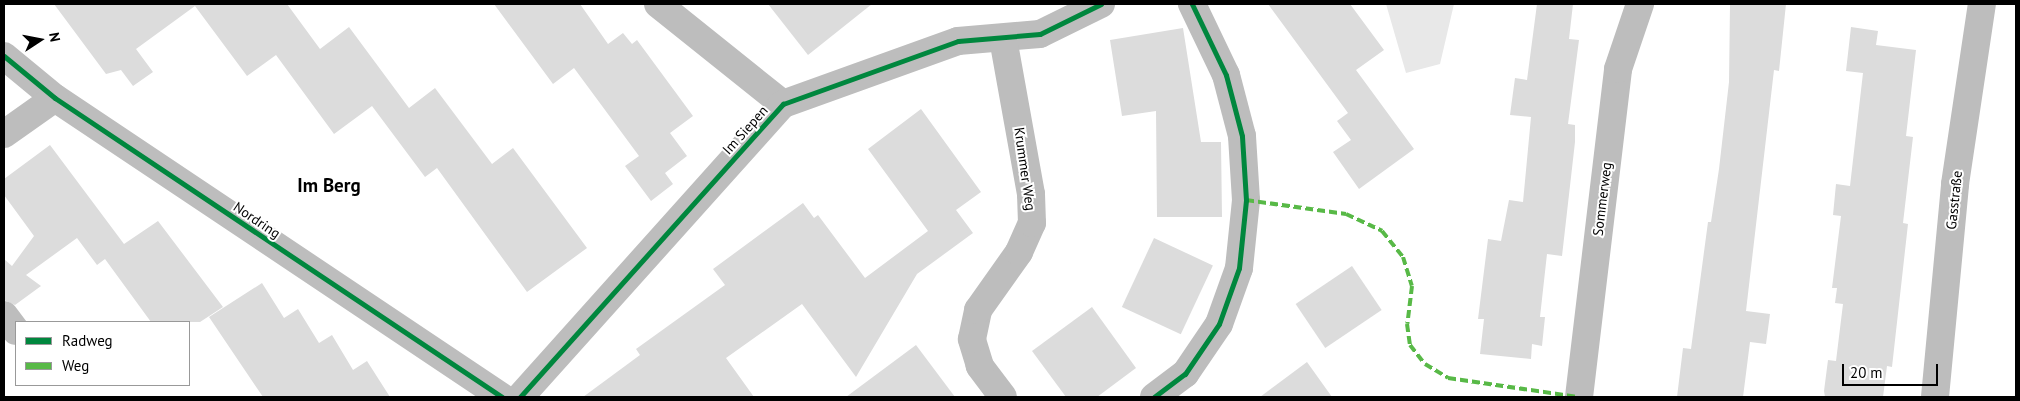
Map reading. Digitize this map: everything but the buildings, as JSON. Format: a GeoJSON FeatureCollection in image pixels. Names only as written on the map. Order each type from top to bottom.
{"type":"FeatureCollection","features":[{"type":"Feature","properties":{"kind":"street"},"geometry":{"type":"LineString","coordinates":[[658,4],[784,104]]}},
{"type":"Feature","properties":{"kind":"street","name":"Im Siepen"},"geometry":{"type":"LineString","coordinates":[[520,397],[784,104],[958,41],[1040,34],[1101,4]]}},
{"type":"Feature","properties":{"kind":"street"},"geometry":{"type":"LineString","coordinates":[[1154,397],[1185,374],[1219,324],[1239,268],[1246,200],[1242,136],[1226,75],[1192,4]]}},
{"type":"Feature","properties":{"kind":"street","name":"Sommerweg"},"geometry":{"type":"LineString","coordinates":[[1579,397],[1618,69],[1640,4]]}},
{"type":"Feature","properties":{"kind":"street","name":"Gasstraße"},"geometry":{"type":"LineString","coordinates":[[1935,397],[1954,184],[1982,4]]}},
{"type":"Feature","properties":{"kind":"street","name":"Krummer Weg"},"geometry":{"type":"LineString","coordinates":[[1003,38],[1031,194],[1032,223],[1019,252],[978,310],[972,339],[980,366],[1003,397]]}},
{"type":"Feature","properties":{"kind":"street","name":"Nordring"},"geometry":{"type":"LineString","coordinates":[[4,56],[55,98],[502,397]]}},
{"type":"Feature","properties":{"kind":"street"},"geometry":{"type":"LineString","coordinates":[[4,134],[55,98]]}},
{"type":"Feature","properties":{"kind":"street"},"geometry":{"type":"LineString","coordinates":[[4,315],[15,330]]}},
{"type":"Feature","properties":{"kind":"shaded area"},"geometry":{"type":"Polygon","coordinates":[[[1386,4],[1454,4],[1440,64],[1406,73],[1386,4]]]}},
{"type":"Feature","properties":{"kind":"marked path"},"geometry":{"type":"LineString","coordinates":[[1246,200],[1346,214],[1382,231],[1403,257],[1412,286],[1407,324],[1410,345],[1425,364],[1448,378],[1578,397]]}},
{"type":"Feature","properties":{"kind":"cycle path"},"geometry":{"type":"LineString","coordinates":[[520,397],[783,104],[958,41],[1040,34],[1101,4]]}},
{"type":"Feature","properties":{"kind":"cycle path"},"geometry":{"type":"LineString","coordinates":[[1154,397],[1185,374],[1219,324],[1239,268],[1246,200],[1242,136],[1226,75],[1192,4]]}},
{"type":"Feature","properties":{"kind":"cycle path"},"geometry":{"type":"LineString","coordinates":[[4,56],[55,98],[502,397]]}},
{"type":"Feature","properties":{"kind":"district","name":"Im Berg"},"geometry":{"type":"Point","coordinates":[329,186]}}]}
